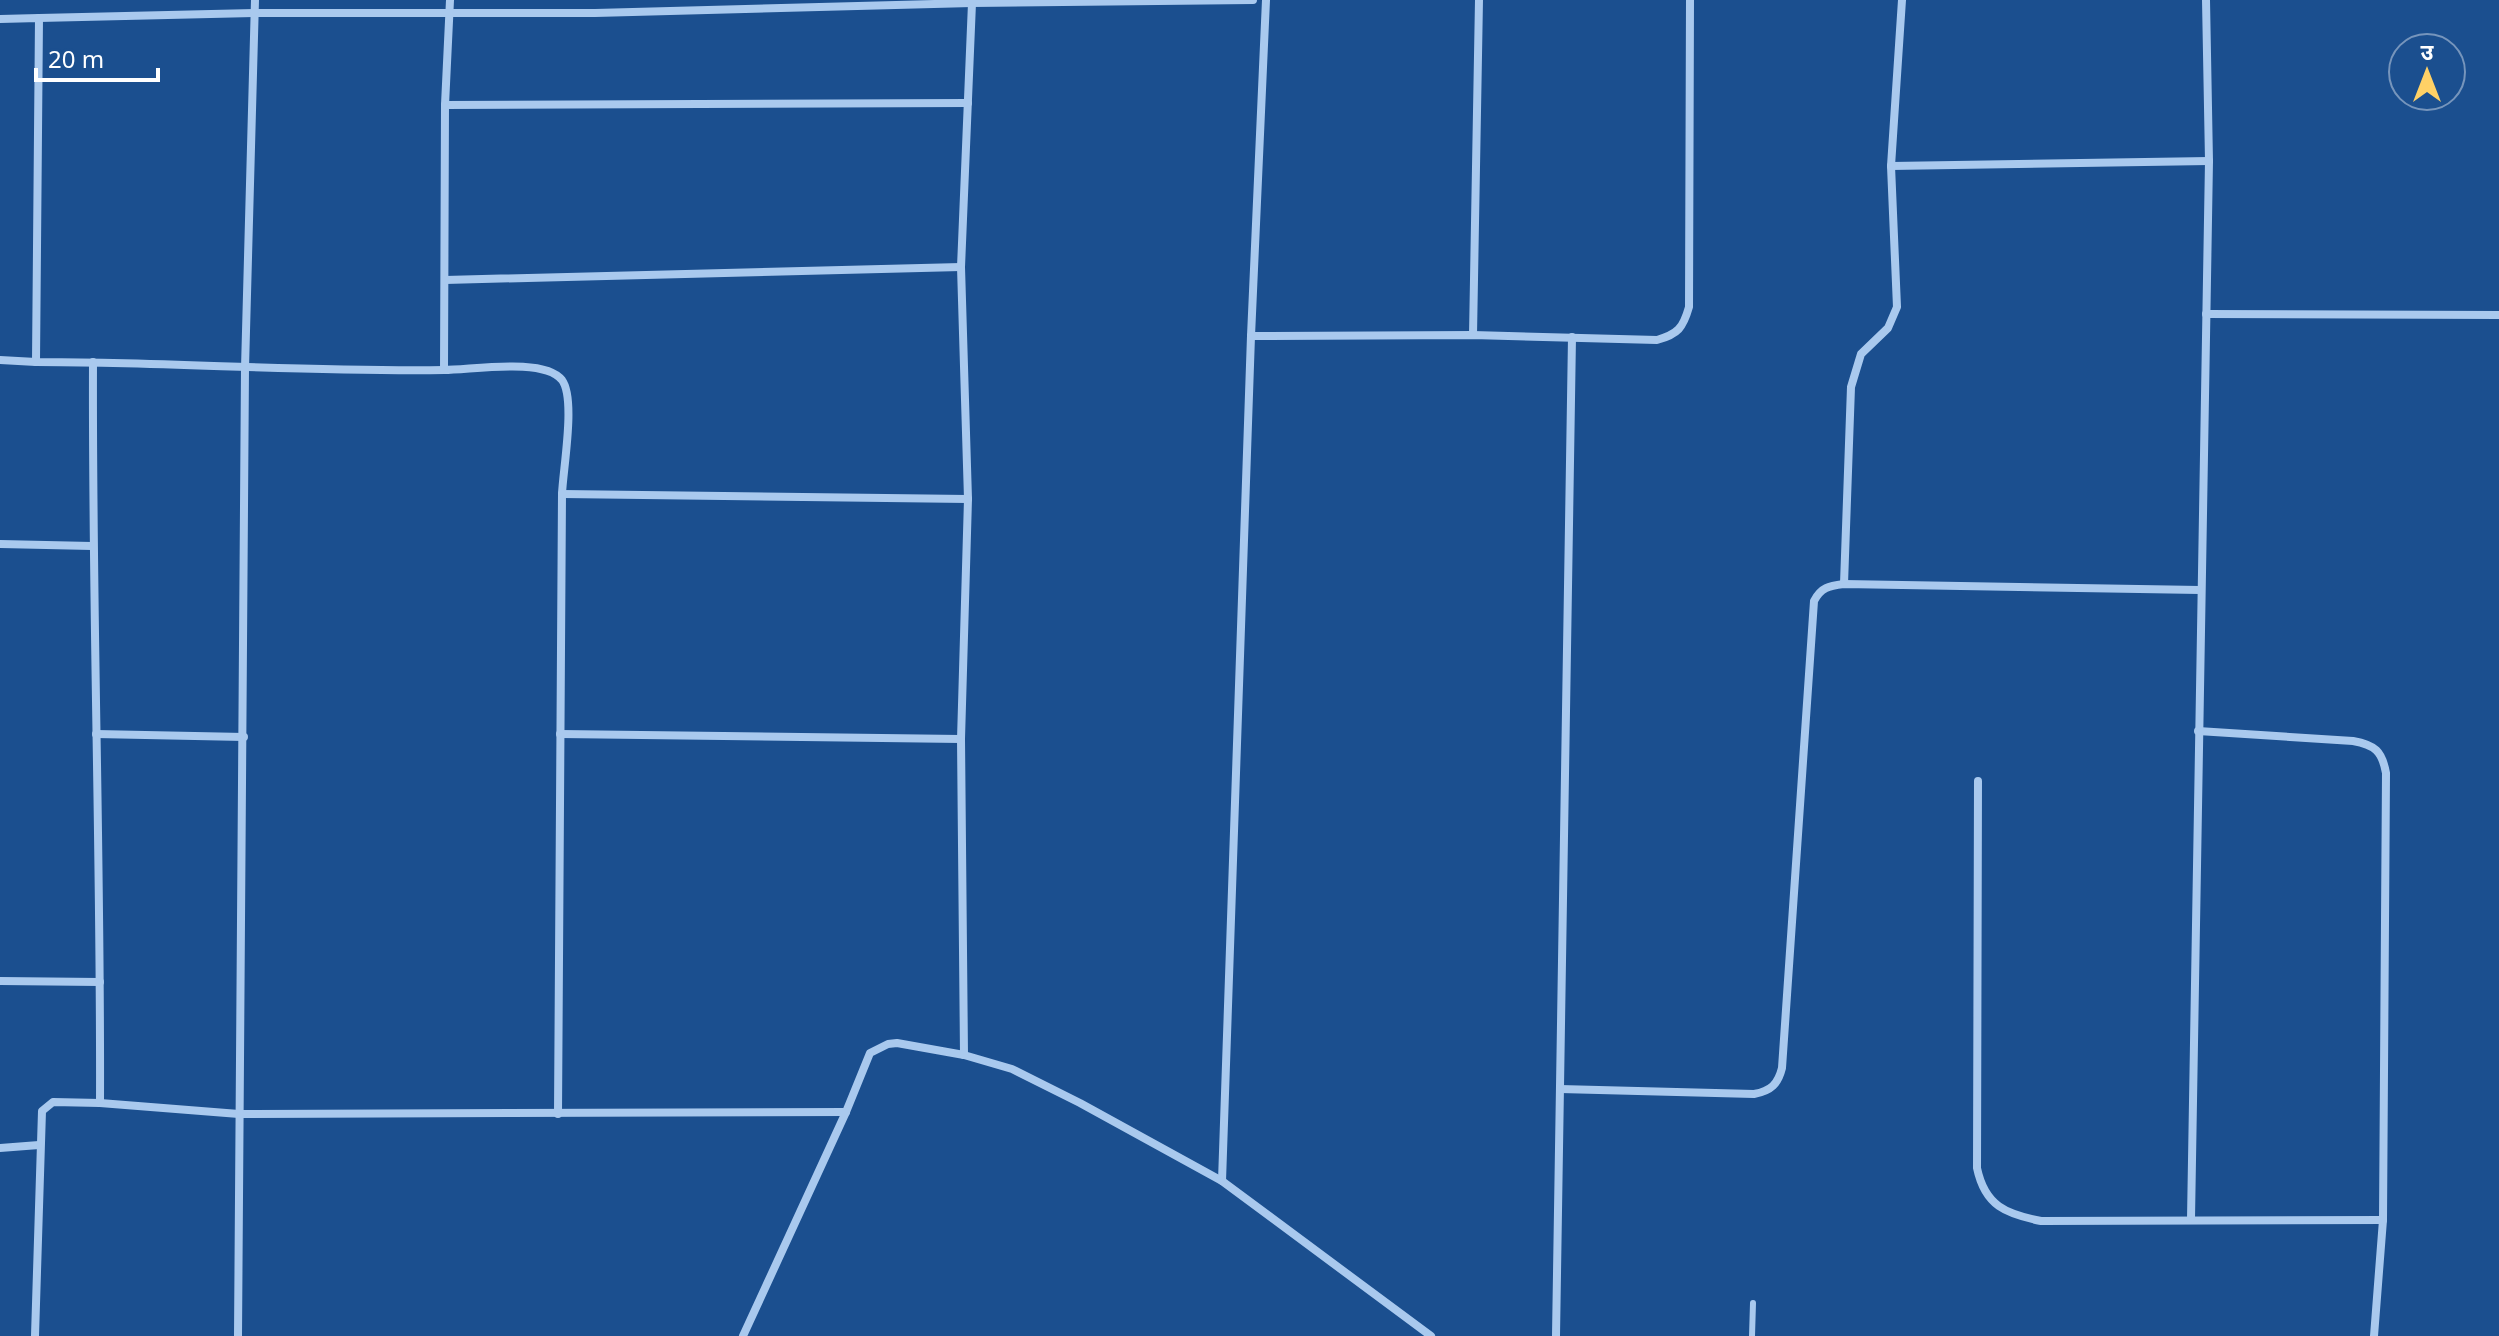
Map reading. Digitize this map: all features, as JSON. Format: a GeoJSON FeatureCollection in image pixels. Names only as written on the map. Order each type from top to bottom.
{"type":"FeatureCollection","features":[{"type":"Feature","properties":{"kind":"street"},"geometry":{"type":"LineString","coordinates":[[238,1336],[245,368],[255,0]]}},
{"type":"Feature","properties":{"kind":"street"},"geometry":{"type":"LineString","coordinates":[[444,370],[445,105],[450,0]]}},
{"type":"Feature","properties":{"kind":"street"},"geometry":{"type":"LineString","coordinates":[[595,13],[596,0]]}},
{"type":"Feature","properties":{"kind":"street"},"geometry":{"type":"LineString","coordinates":[[0,19],[254,13],[595,13],[972,3],[1253,0]]}},
{"type":"Feature","properties":{"kind":"street"},"geometry":{"type":"LineString","coordinates":[[1222,1181],[1251,336],[1266,0]]}},
{"type":"Feature","properties":{"kind":"street"},"geometry":{"type":"LineString","coordinates":[[1473,335],[1479,0]]}},
{"type":"Feature","properties":{"kind":"street"},"geometry":{"type":"LineString","coordinates":[[1251,336],[1473,335],[1657,340],[1682,330],[1689,307],[1690,0]]}},
{"type":"Feature","properties":{"kind":"street"},"geometry":{"type":"LineString","coordinates":[[1844,584],[1851,387],[1861,354],[1888,328],[1897,307],[1891,166],[1902,0]]}},
{"type":"Feature","properties":{"kind":"street"},"geometry":{"type":"LineString","coordinates":[[2191,1219],[2209,161],[2206,0]]}},
{"type":"Feature","properties":{"kind":"street"},"geometry":{"type":"LineString","coordinates":[[964,1055],[961,739],[968,499],[961,267],[972,3]]}},
{"type":"Feature","properties":{"kind":"street"},"geometry":{"type":"LineString","coordinates":[[36,362],[39,18]]}},
{"type":"Feature","properties":{"kind":"street"},"geometry":{"type":"LineString","coordinates":[[445,105],[968,103]]}},
{"type":"Feature","properties":{"kind":"street"},"geometry":{"type":"LineString","coordinates":[[1891,166],[2209,161]]}},
{"type":"Feature","properties":{"kind":"street"},"geometry":{"type":"LineString","coordinates":[[445,280],[961,267]]}},
{"type":"Feature","properties":{"kind":"street"},"geometry":{"type":"LineString","coordinates":[[2206,314],[2499,315]]}},
{"type":"Feature","properties":{"kind":"street"},"geometry":{"type":"LineString","coordinates":[[1556,1336],[1572,337]]}},
{"type":"Feature","properties":{"kind":"street"},"geometry":{"type":"LineString","coordinates":[[0,360],[245,368],[444,370],[533,367],[552,371],[563,381],[568,407],[562,494],[558,1114]]}},
{"type":"Feature","properties":{"kind":"street"},"geometry":{"type":"LineString","coordinates":[[93,362],[92,546],[100,1103]]}},
{"type":"Feature","properties":{"kind":"street"},"geometry":{"type":"LineString","coordinates":[[562,494],[968,499]]}},
{"type":"Feature","properties":{"kind":"street"},"geometry":{"type":"LineString","coordinates":[[0,544],[92,546]]}},
{"type":"Feature","properties":{"kind":"street"},"geometry":{"type":"LineString","coordinates":[[1560,1089],[1754,1094],[1775,1086],[1779,1080],[1814,601],[1818,592],[1827,586],[1844,584],[2200,590]]}},
{"type":"Feature","properties":{"kind":"street"},"geometry":{"type":"LineString","coordinates":[[2198,731],[2353,741],[2372,744],[2383,757],[2386,789],[2383,1220],[2374,1336]]}},
{"type":"Feature","properties":{"kind":"street"},"geometry":{"type":"LineString","coordinates":[[96,734],[244,737]]}},
{"type":"Feature","properties":{"kind":"street"},"geometry":{"type":"LineString","coordinates":[[560,734],[961,739]]}},
{"type":"Feature","properties":{"kind":"street"},"geometry":{"type":"LineString","coordinates":[[1978,781],[1977,1168],[1981,1187],[1991,1200],[2004,1210],[2041,1221],[2383,1220]]}},
{"type":"Feature","properties":{"kind":"street"},"geometry":{"type":"LineString","coordinates":[[0,981],[100,982]]}},
{"type":"Feature","properties":{"kind":"street"},"geometry":{"type":"LineString","coordinates":[[743,1336],[870,1053],[888,1044],[915,1044],[1012,1069],[1222,1181],[1431,1336]]}},
{"type":"Feature","properties":{"kind":"street"},"geometry":{"type":"LineString","coordinates":[[35,1336],[39,1145],[42,1111],[53,1102],[239,1114],[846,1112]]}},
{"type":"Feature","properties":{"kind":"street"},"geometry":{"type":"LineString","coordinates":[[0,1148],[39,1145]]}},
{"type":"Feature","properties":{"kind":"lane"},"geometry":{"type":"LineString","coordinates":[[1752,1336],[1753,1303]]}}]}
